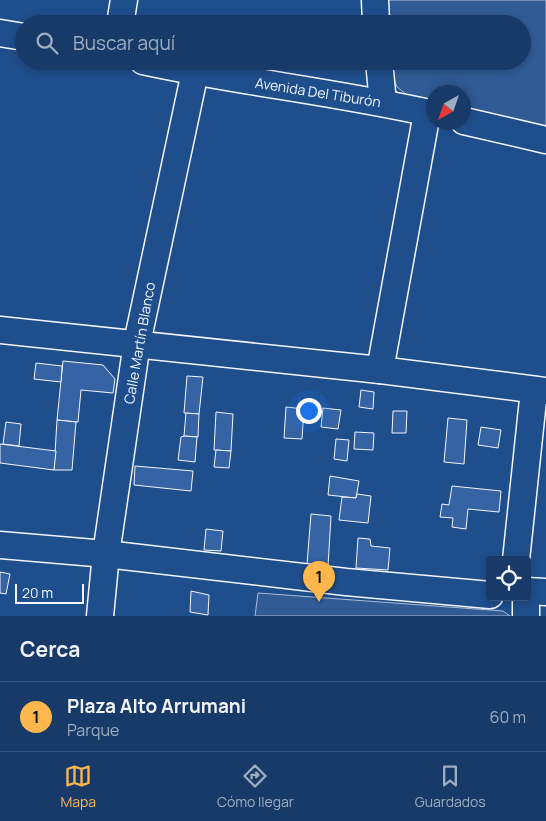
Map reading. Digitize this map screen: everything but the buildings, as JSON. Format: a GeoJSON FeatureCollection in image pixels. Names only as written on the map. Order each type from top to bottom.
{"type":"FeatureCollection","features":[{"type":"Feature","properties":{"kind":"street"},"geometry":{"type":"LineString","coordinates":[[122,15],[124,0]]}},
{"type":"Feature","properties":{"kind":"street"},"geometry":{"type":"LineString","coordinates":[[375,0],[376,15]]}},
{"type":"Feature","properties":{"kind":"street"},"geometry":{"type":"LineString","coordinates":[[0,33],[15,36]]}},
{"type":"Feature","properties":{"kind":"street","name":"Avenida Del Tiburón"},"geometry":{"type":"LineString","coordinates":[[186,70],[383,103],[426,113]]}},
{"type":"Feature","properties":{"kind":"street"},"geometry":{"type":"LineString","coordinates":[[380,70],[383,103]]}},
{"type":"Feature","properties":{"kind":"street","name":"Calle Martín Blanco"},"geometry":{"type":"LineString","coordinates":[[100,616],[106,554],[136,343],[195,72]]}},
{"type":"Feature","properties":{"kind":"street"},"geometry":{"type":"LineString","coordinates":[[471,123],[546,140]]}},
{"type":"Feature","properties":{"kind":"street"},"geometry":{"type":"LineString","coordinates":[[380,370],[427,130]]}},
{"type":"Feature","properties":{"kind":"street"},"geometry":{"type":"LineString","coordinates":[[0,330],[380,370],[540,390],[517,556]]}},
{"type":"Feature","properties":{"kind":"street"},"geometry":{"type":"LineString","coordinates":[[0,545],[106,554],[346,582],[486,595]]}},
{"type":"Feature","properties":{"kind":"street"},"geometry":{"type":"LineString","coordinates":[[531,590],[546,592]]}},
{"type":"Feature","properties":{"kind":"street"},"geometry":{"type":"LineString","coordinates":[[526,601],[526,616]]}},
{"type":"Feature","properties":{"kind":"shaded area"},"geometry":{"type":"Polygon","coordinates":[[[387,0],[546,0],[546,127],[471,111],[471,85],[426,85],[426,101],[411,98],[397,87],[392,70],[531,70],[531,15],[388,15],[387,0]]]}},
{"type":"Feature","properties":{"kind":"shaded area"},"geometry":{"type":"Polygon","coordinates":[[[258,593],[503,611],[510,616],[255,616],[258,593]]]}},
{"type":"Feature","properties":{"kind":"place","name":"Plaza Alto Arrumani"},"geometry":{"type":"Point","coordinates":[319,602]}}]}
